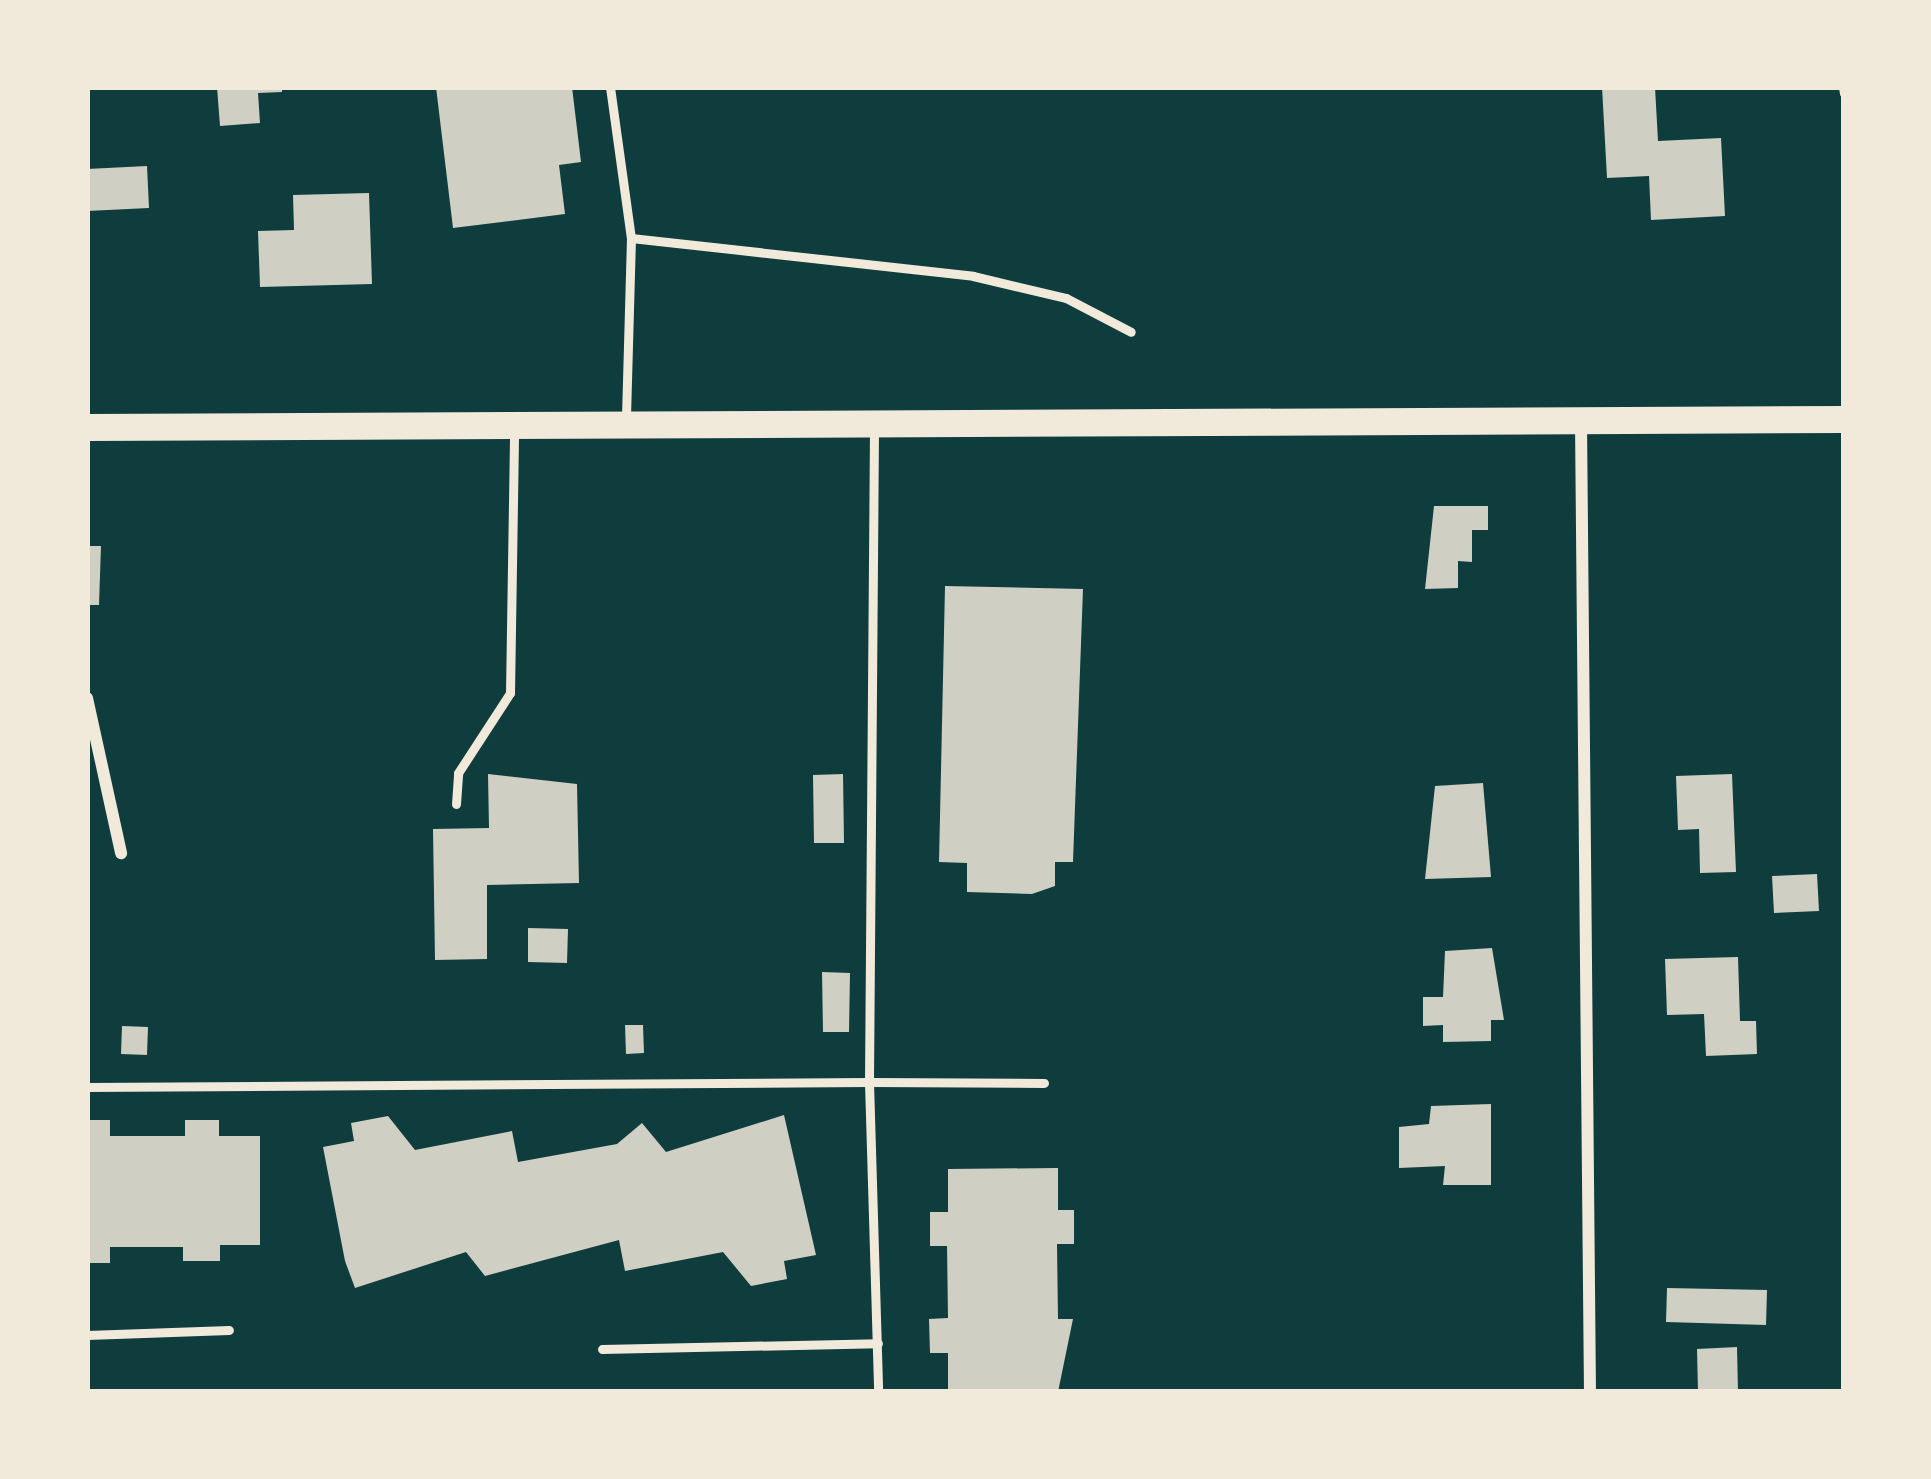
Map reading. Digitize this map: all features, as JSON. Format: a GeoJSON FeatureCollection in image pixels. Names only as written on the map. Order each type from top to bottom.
{"type":"FeatureCollection","features":[{"type":"Feature","properties":{"kind":"main road"},"geometry":{"type":"LineString","coordinates":[[87,427],[626,418],[1844,419]]}},
{"type":"Feature","properties":{"kind":"street"},"geometry":{"type":"LineString","coordinates":[[1581,422],[1590,1392]]}},
{"type":"Feature","properties":{"kind":"street"},"geometry":{"type":"LineString","coordinates":[[87,698],[121,853]]}},
{"type":"Feature","properties":{"kind":"lane"},"geometry":{"type":"LineString","coordinates":[[610,87],[632,238],[626,418]]}},
{"type":"Feature","properties":{"kind":"lane"},"geometry":{"type":"LineString","coordinates":[[632,238],[973,276],[1066,298],[1131,332]]}},
{"type":"Feature","properties":{"kind":"lane"},"geometry":{"type":"LineString","coordinates":[[874,418],[869,1082],[878,1392]]}},
{"type":"Feature","properties":{"kind":"lane"},"geometry":{"type":"LineString","coordinates":[[457,804],[458,773],[510,693],[514,420]]}},
{"type":"Feature","properties":{"kind":"lane"},"geometry":{"type":"LineString","coordinates":[[87,1088],[1044,1083]]}},
{"type":"Feature","properties":{"kind":"lane"},"geometry":{"type":"LineString","coordinates":[[87,1335],[229,1330]]}},
{"type":"Feature","properties":{"kind":"lane"},"geometry":{"type":"LineString","coordinates":[[602,1348],[878,1343]]}},
{"type":"Feature","properties":{"kind":"building"},"geometry":{"type":"Polygon","coordinates":[[[217,87],[282,87],[282,92],[258,93],[260,123],[220,126],[217,87]]]}},
{"type":"Feature","properties":{"kind":"building"},"geometry":{"type":"Polygon","coordinates":[[[436,87],[572,87],[581,162],[559,165],[565,214],[453,228],[436,87]]]}},
{"type":"Feature","properties":{"kind":"building"},"geometry":{"type":"Polygon","coordinates":[[[1602,87],[1655,87],[1658,141],[1721,138],[1725,216],[1651,220],[1649,176],[1607,178],[1602,87]]]}},
{"type":"Feature","properties":{"kind":"building"},"geometry":{"type":"Polygon","coordinates":[[[147,166],[149,208],[87,211],[87,169],[147,166]]]}},
{"type":"Feature","properties":{"kind":"building"},"geometry":{"type":"Polygon","coordinates":[[[369,193],[372,284],[260,287],[258,231],[294,230],[293,195],[369,193]]]}},
{"type":"Feature","properties":{"kind":"building"},"geometry":{"type":"Polygon","coordinates":[[[1434,506],[1488,506],[1488,530],[1472,530],[1472,562],[1458,561],[1458,588],[1425,589],[1434,506]]]}},
{"type":"Feature","properties":{"kind":"building"},"geometry":{"type":"Polygon","coordinates":[[[87,546],[101,546],[99,605],[87,605],[87,546]]]}},
{"type":"Feature","properties":{"kind":"building"},"geometry":{"type":"Polygon","coordinates":[[[945,586],[1083,589],[1073,862],[1055,862],[1055,886],[1032,894],[967,892],[967,863],[939,862],[945,586]]]}},
{"type":"Feature","properties":{"kind":"building"},"geometry":{"type":"Polygon","coordinates":[[[488,774],[577,784],[579,883],[487,885],[487,959],[435,960],[433,829],[489,828],[488,774]]]}},
{"type":"Feature","properties":{"kind":"building"},"geometry":{"type":"Polygon","coordinates":[[[843,774],[844,843],[814,843],[813,775],[843,774]]]}},
{"type":"Feature","properties":{"kind":"building"},"geometry":{"type":"Polygon","coordinates":[[[1732,774],[1736,872],[1700,873],[1699,829],[1678,830],[1676,776],[1732,774]]]}},
{"type":"Feature","properties":{"kind":"building"},"geometry":{"type":"Polygon","coordinates":[[[1483,783],[1491,877],[1425,879],[1435,786],[1483,783]]]}},
{"type":"Feature","properties":{"kind":"building"},"geometry":{"type":"Polygon","coordinates":[[[1817,874],[1819,911],[1774,913],[1772,876],[1817,874]]]}},
{"type":"Feature","properties":{"kind":"building"},"geometry":{"type":"Polygon","coordinates":[[[528,928],[568,929],[567,963],[528,962],[528,928]]]}},
{"type":"Feature","properties":{"kind":"building"},"geometry":{"type":"Polygon","coordinates":[[[1492,948],[1504,1020],[1491,1020],[1491,1041],[1443,1042],[1443,1025],[1423,1026],[1423,997],[1443,997],[1445,951],[1492,948]]]}},
{"type":"Feature","properties":{"kind":"building"},"geometry":{"type":"Polygon","coordinates":[[[1738,957],[1740,1021],[1756,1021],[1757,1054],[1706,1056],[1704,1014],[1667,1015],[1665,959],[1738,957]]]}},
{"type":"Feature","properties":{"kind":"building"},"geometry":{"type":"Polygon","coordinates":[[[822,972],[850,973],[849,1032],[823,1032],[822,972]]]}},
{"type":"Feature","properties":{"kind":"building"},"geometry":{"type":"Polygon","coordinates":[[[625,1025],[643,1025],[644,1053],[626,1054],[625,1025]]]}},
{"type":"Feature","properties":{"kind":"building"},"geometry":{"type":"Polygon","coordinates":[[[122,1026],[148,1027],[147,1055],[121,1054],[122,1026]]]}},
{"type":"Feature","properties":{"kind":"building"},"geometry":{"type":"Polygon","coordinates":[[[1491,1104],[1491,1185],[1443,1185],[1445,1166],[1399,1168],[1399,1127],[1429,1124],[1431,1106],[1491,1104]]]}},
{"type":"Feature","properties":{"kind":"building"},"geometry":{"type":"Polygon","coordinates":[[[784,1115],[816,1255],[784,1261],[787,1279],[751,1286],[723,1252],[625,1271],[619,1240],[485,1276],[466,1252],[355,1288],[345,1261],[323,1147],[354,1141],[351,1123],[388,1116],[415,1150],[512,1131],[518,1162],[617,1144],[642,1123],[666,1152],[784,1115]]]}},
{"type":"Feature","properties":{"kind":"building"},"geometry":{"type":"Polygon","coordinates":[[[87,1120],[110,1120],[110,1136],[185,1136],[185,1120],[219,1120],[219,1136],[260,1136],[260,1245],[220,1245],[220,1261],[183,1261],[183,1247],[110,1247],[110,1263],[87,1263],[87,1120]]]}},
{"type":"Feature","properties":{"kind":"building"},"geometry":{"type":"Polygon","coordinates":[[[1058,1168],[1058,1210],[1074,1210],[1074,1244],[1057,1244],[1058,1319],[1073,1319],[1058,1392],[948,1392],[948,1353],[930,1353],[929,1319],[948,1318],[947,1246],[930,1246],[930,1212],[948,1212],[948,1169],[1058,1168]]]}},
{"type":"Feature","properties":{"kind":"building"},"geometry":{"type":"Polygon","coordinates":[[[1667,1288],[1767,1290],[1766,1325],[1666,1322],[1667,1288]]]}},
{"type":"Feature","properties":{"kind":"building"},"geometry":{"type":"Polygon","coordinates":[[[1737,1347],[1738,1392],[1698,1392],[1697,1349],[1737,1347]]]}}]}
